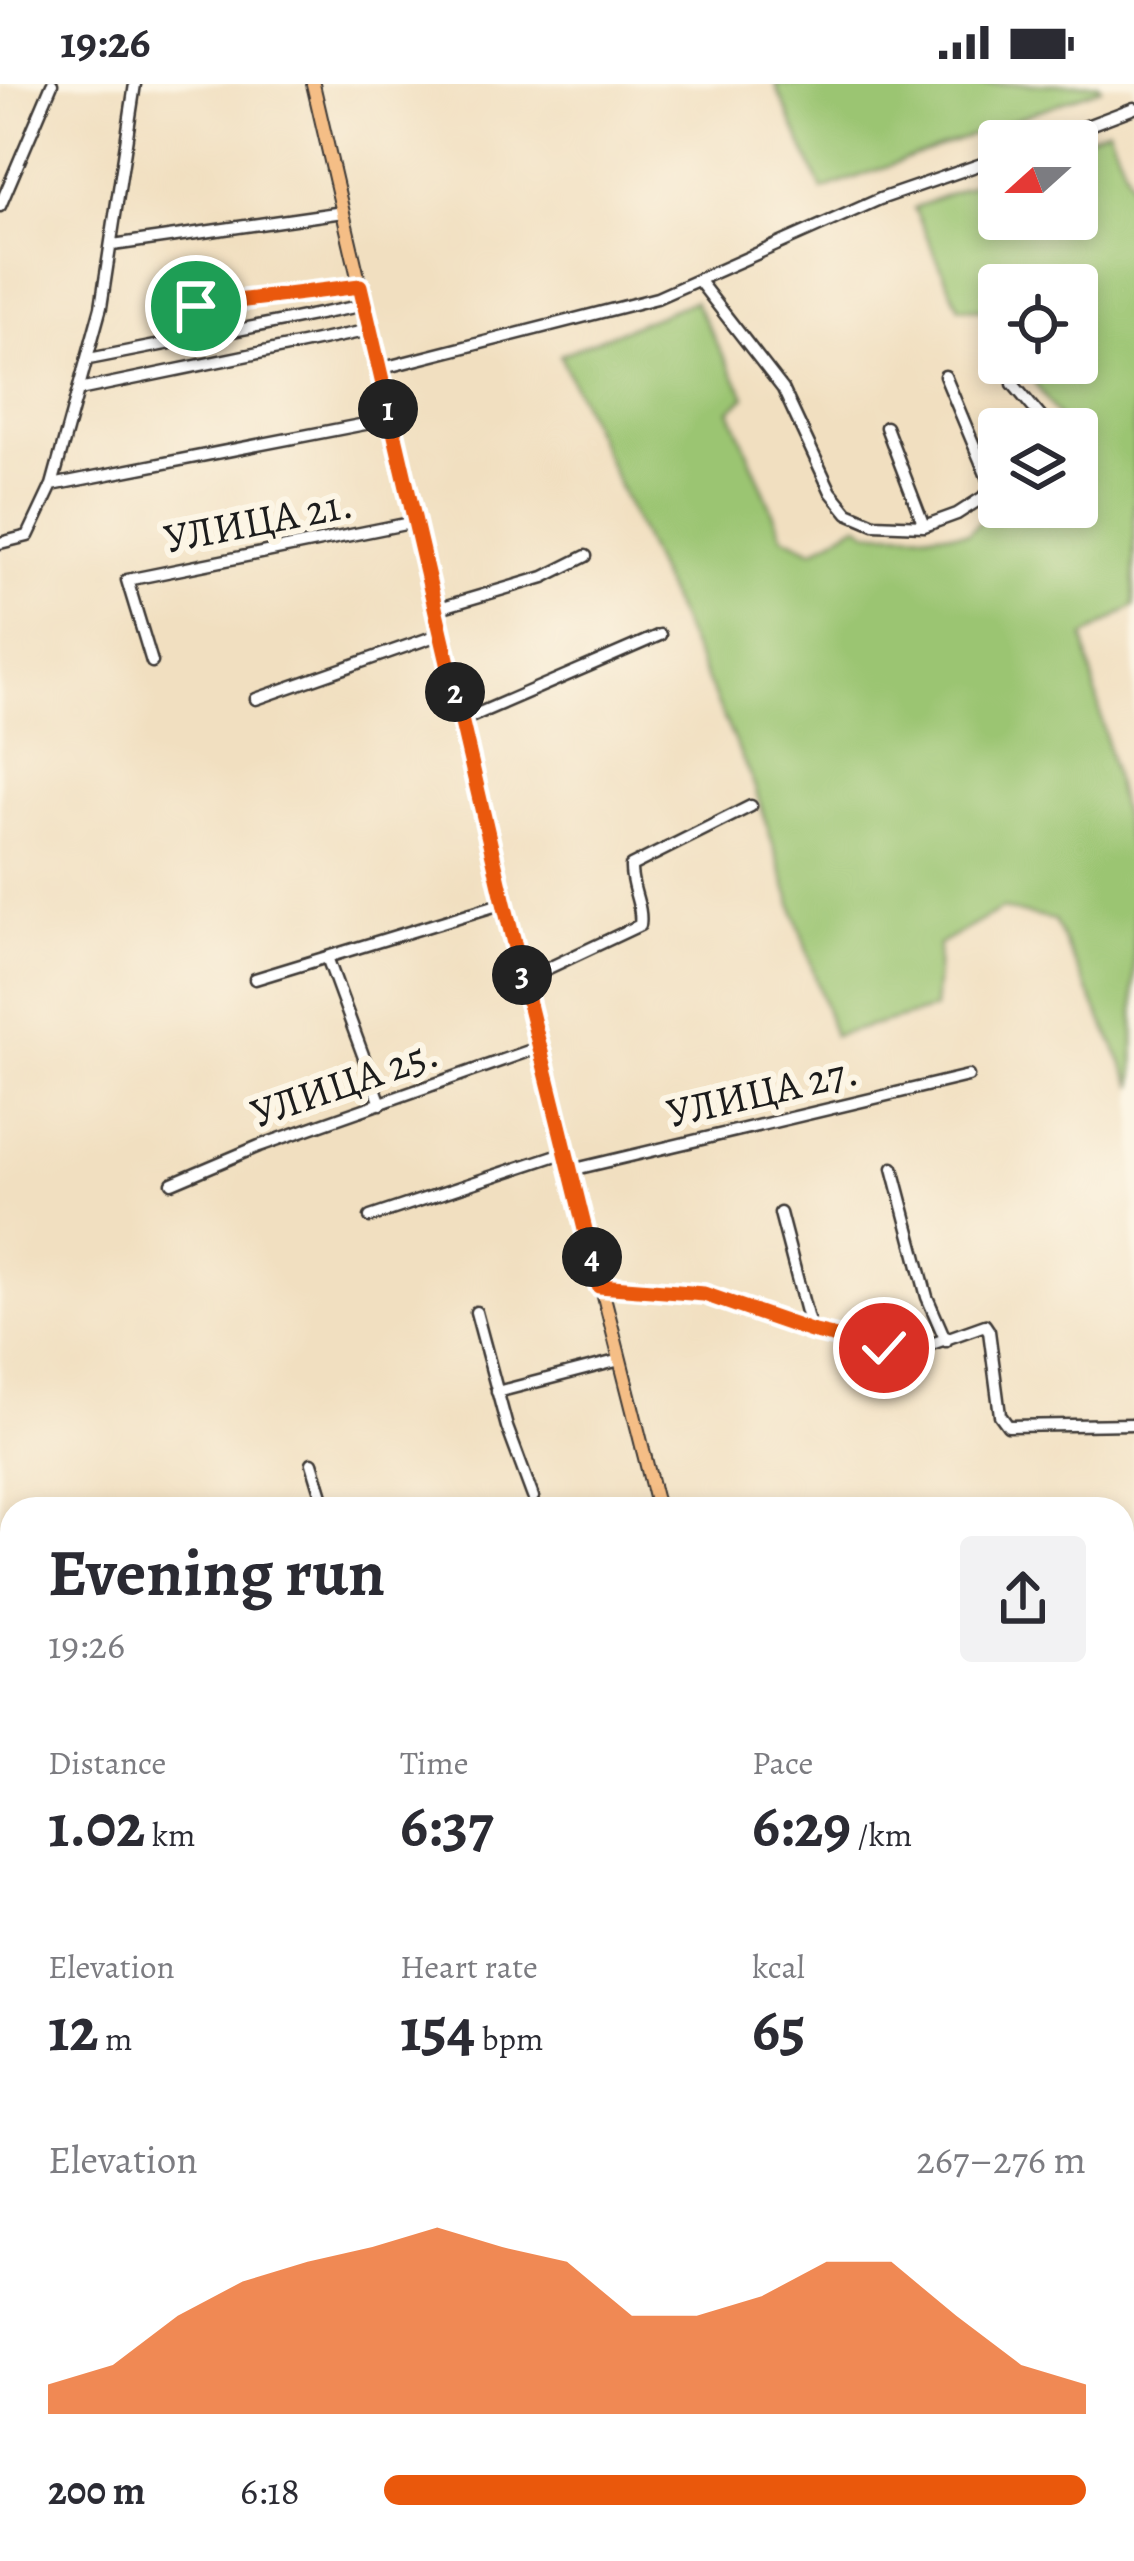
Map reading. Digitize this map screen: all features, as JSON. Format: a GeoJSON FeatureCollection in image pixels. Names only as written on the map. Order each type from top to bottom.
{"type":"FeatureCollection","features":[{"type":"Feature","properties":{"kind":"main road"},"geometry":{"type":"LineString","coordinates":[[314,84],[504,903],[655,1497]]}},
{"type":"Feature","properties":{"kind":"street"},"geometry":{"type":"LineString","coordinates":[[0,206],[52,84]]}},
{"type":"Feature","properties":{"kind":"street"},"geometry":{"type":"LineString","coordinates":[[0,543],[28,536],[52,484],[88,359],[113,245],[135,84]]}},
{"type":"Feature","properties":{"kind":"street"},"geometry":{"type":"LineString","coordinates":[[1098,122],[1134,108]]}},
{"type":"Feature","properties":{"kind":"street"},"geometry":{"type":"LineString","coordinates":[[379,369],[657,298],[880,200],[978,165]]}},
{"type":"Feature","properties":{"kind":"street"},"geometry":{"type":"LineString","coordinates":[[113,245],[343,212]]}},
{"type":"Feature","properties":{"kind":"street"},"geometry":{"type":"LineString","coordinates":[[699,281],[783,389],[836,501],[865,522],[924,526],[978,501]]}},
{"type":"Feature","properties":{"kind":"street"},"geometry":{"type":"LineString","coordinates":[[196,306],[360,286]]}},
{"type":"Feature","properties":{"kind":"street"},"geometry":{"type":"LineString","coordinates":[[88,359],[364,305]]}},
{"type":"Feature","properties":{"kind":"street"},"geometry":{"type":"LineString","coordinates":[[79,390],[370,330]]}},
{"type":"Feature","properties":{"kind":"street"},"geometry":{"type":"LineString","coordinates":[[945,376],[978,449]]}},
{"type":"Feature","properties":{"kind":"street"},"geometry":{"type":"LineString","coordinates":[[1013,384],[1033,408]]}},
{"type":"Feature","properties":{"kind":"street"},"geometry":{"type":"LineString","coordinates":[[52,484],[391,419]]}},
{"type":"Feature","properties":{"kind":"street"},"geometry":{"type":"LineString","coordinates":[[886,427],[924,526]]}},
{"type":"Feature","properties":{"kind":"street","name":"УЛИЦА 21."},"geometry":{"type":"LineString","coordinates":[[152,662],[127,580],[415,522]]}},
{"type":"Feature","properties":{"kind":"street"},"geometry":{"type":"LineString","coordinates":[[436,609],[544,577],[586,556]]}},
{"type":"Feature","properties":{"kind":"street"},"geometry":{"type":"LineString","coordinates":[[256,699],[441,634]]}},
{"type":"Feature","properties":{"kind":"street"},"geometry":{"type":"LineString","coordinates":[[461,721],[660,635]]}},
{"type":"Feature","properties":{"kind":"street"},"geometry":{"type":"LineString","coordinates":[[523,980],[640,926],[642,915],[630,881],[631,866],[751,806]]}},
{"type":"Feature","properties":{"kind":"street"},"geometry":{"type":"LineString","coordinates":[[255,979],[504,903]]}},
{"type":"Feature","properties":{"kind":"street"},"geometry":{"type":"LineString","coordinates":[[327,957],[381,1104]]}},
{"type":"Feature","properties":{"kind":"street","name":"УЛИЦА 25."},"geometry":{"type":"LineString","coordinates":[[172,1183],[259,1146],[540,1047]]}},
{"type":"Feature","properties":{"kind":"street","name":"УЛИЦА 27."},"geometry":{"type":"LineString","coordinates":[[571,1170],[968,1076]]}},
{"type":"Feature","properties":{"kind":"street"},"geometry":{"type":"LineString","coordinates":[[370,1217],[566,1152]]}},
{"type":"Feature","properties":{"kind":"street"},"geometry":{"type":"LineString","coordinates":[[893,1168],[927,1298],[946,1341]]}},
{"type":"Feature","properties":{"kind":"street"},"geometry":{"type":"LineString","coordinates":[[780,1213],[811,1331]]}},
{"type":"Feature","properties":{"kind":"street"},"geometry":{"type":"LineString","coordinates":[[599,1286],[704,1294],[811,1331],[884,1348],[946,1341],[981,1325],[987,1327],[1000,1415],[1008,1426],[1134,1424]]}},
{"type":"Feature","properties":{"kind":"street"},"geometry":{"type":"LineString","coordinates":[[476,1312],[532,1497]]}},
{"type":"Feature","properties":{"kind":"street"},"geometry":{"type":"LineString","coordinates":[[497,1392],[620,1360]]}},
{"type":"Feature","properties":{"kind":"street"},"geometry":{"type":"LineString","coordinates":[[312,1462],[322,1497]]}},
{"type":"Feature","properties":{"kind":"green space"},"geometry":{"type":"Polygon","coordinates":[[[775,84],[1099,84],[1101,88],[1013,120],[978,120],[978,133],[822,190],[775,84]]]}},
{"type":"Feature","properties":{"kind":"green space"},"geometry":{"type":"Polygon","coordinates":[[[1108,128],[1134,191],[1134,606],[1084,637],[1134,870],[1134,1087],[1054,920],[1002,909],[939,945],[934,1009],[834,1036],[754,785],[560,355],[694,301],[746,397],[730,410],[783,536],[813,550],[858,524],[870,532],[968,533],[978,524],[978,528],[1098,528],[1098,408],[1052,408],[1036,384],[1098,384],[1098,264],[978,264],[978,309],[959,307],[914,208],[978,182],[978,240],[1098,240],[1098,132],[1108,128]]]}},
{"type":"Feature","properties":{"kind":"route"},"geometry":{"type":"LineString","coordinates":[[196,306],[360,286],[599,1286],[704,1294],[811,1331],[884,1348]]}}]}
